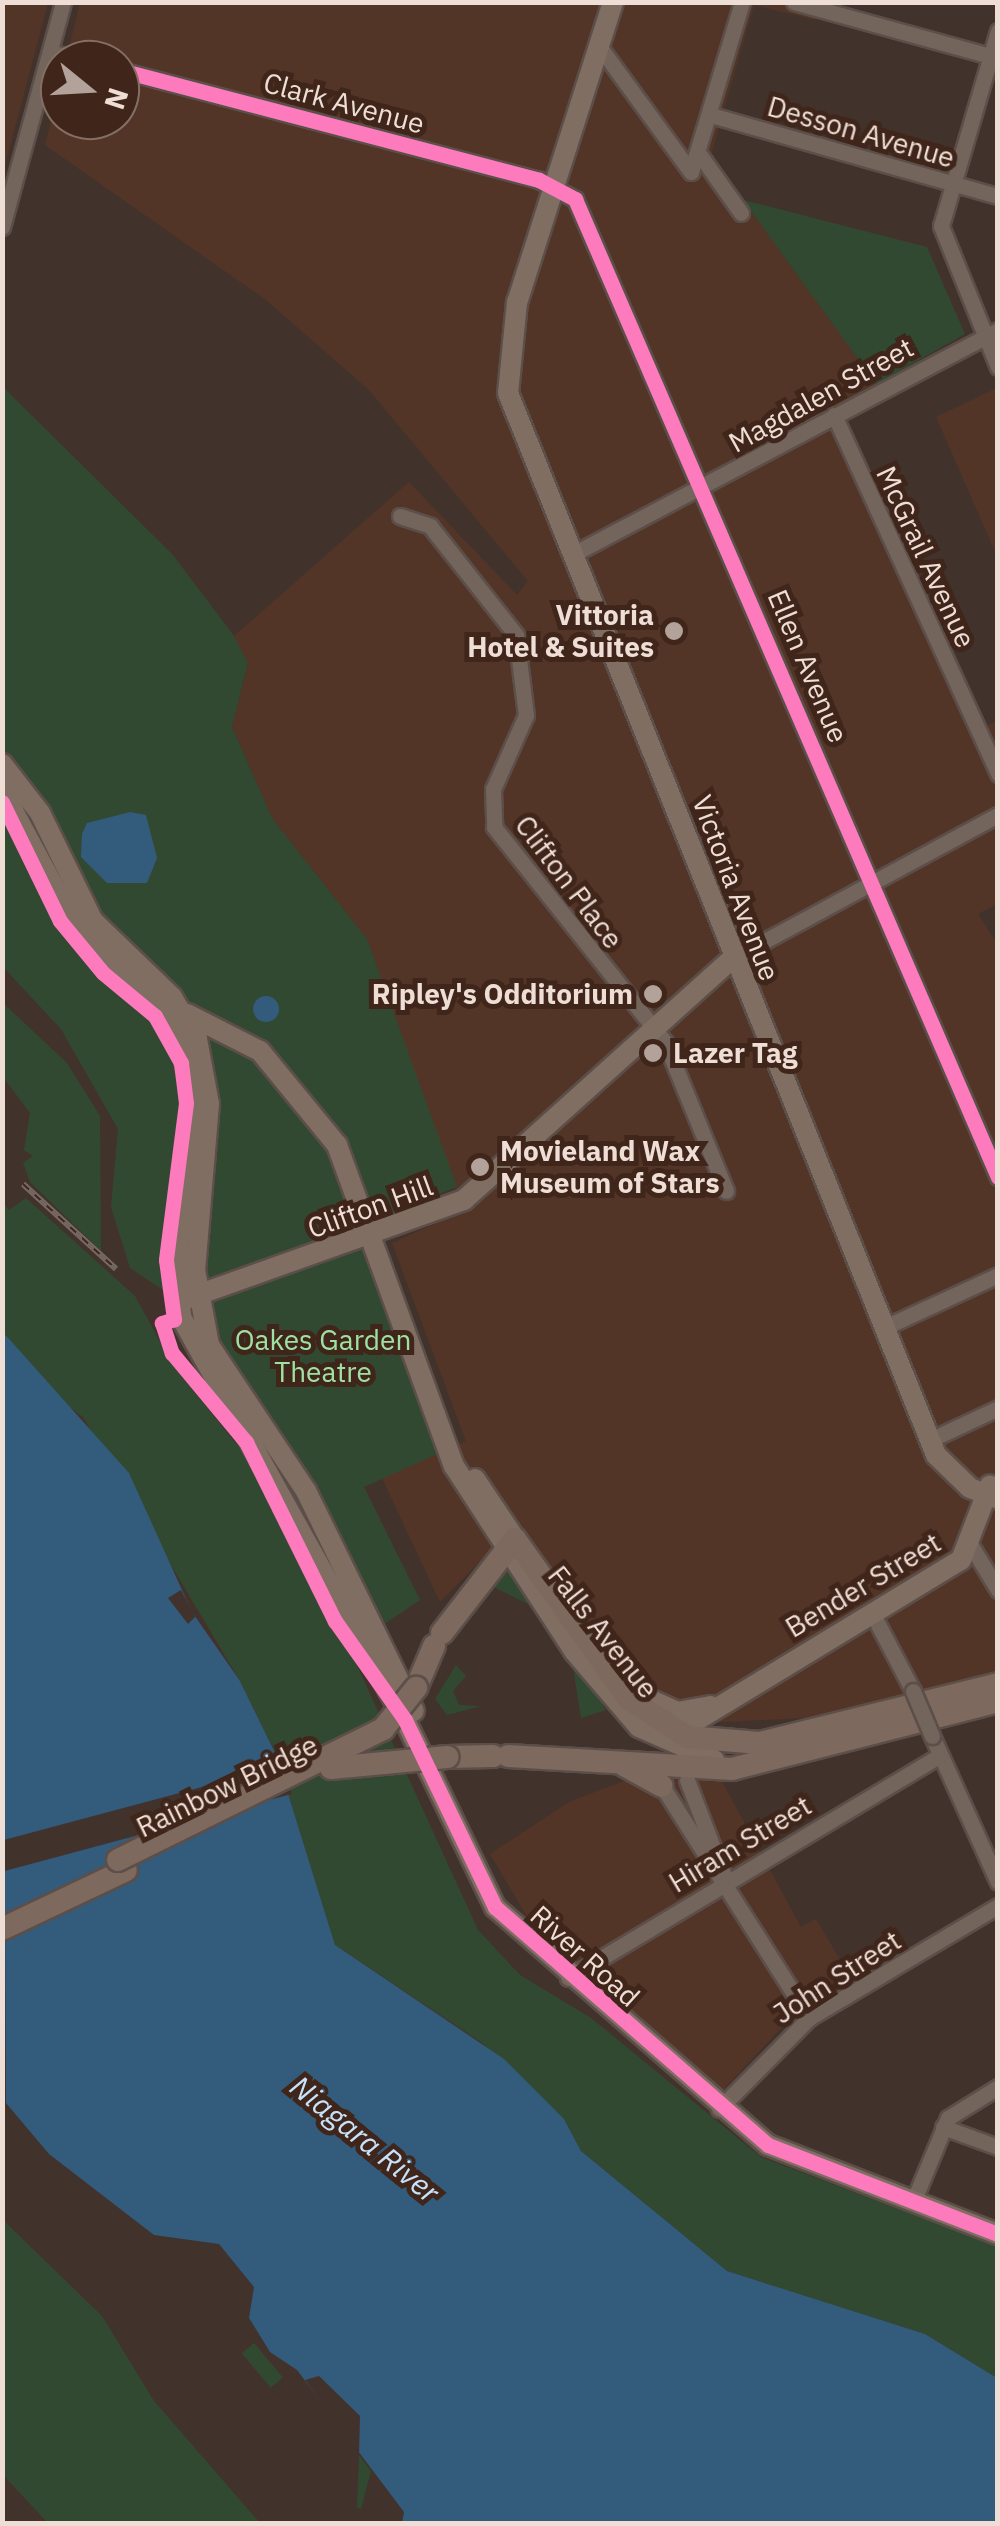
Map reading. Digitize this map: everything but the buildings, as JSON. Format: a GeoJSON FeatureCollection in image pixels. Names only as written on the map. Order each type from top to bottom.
{"type":"FeatureCollection","features":[{"type":"Feature","properties":{"kind":"highway","name":"Rainbow Bridge"},"geometry":{"type":"LineString","coordinates":[[2,1916],[383,1730],[416,1688],[438,1639],[509,1543]]}},
{"type":"Feature","properties":{"kind":"highway","name":"Falls Avenue"},"geometry":{"type":"LineString","coordinates":[[509,1543],[600,1663],[668,1738]]}},
{"type":"Feature","properties":{"kind":"highway"},"geometry":{"type":"LineString","coordinates":[[668,1738],[760,1743],[998,1684]]}},
{"type":"Feature","properties":{"kind":"highway","name":"Falls Avenue"},"geometry":{"type":"LineString","coordinates":[[790,1753],[998,1701]]}},
{"type":"Feature","properties":{"kind":"highway","name":"Rainbow Bridge"},"geometry":{"type":"LineString","coordinates":[[2,1929],[339,1764],[501,1756],[602,1759],[696,1774],[790,1753]]}},
{"type":"Feature","properties":{"kind":"highway"},"geometry":{"type":"LineString","coordinates":[[602,1759],[662,1786]]}},
{"type":"Feature","properties":{"kind":"main road"},"geometry":{"type":"LineString","coordinates":[[556,187],[613,2]]}},
{"type":"Feature","properties":{"kind":"main road","name":"Victoria Avenue"},"geometry":{"type":"LineString","coordinates":[[556,187],[507,353],[508,393],[883,1328],[949,1472],[993,1492]]}},
{"type":"Feature","properties":{"kind":"main road","name":"Falls Avenue"},"geometry":{"type":"LineString","coordinates":[[2,764],[48,825],[93,921],[196,1023],[244,1041],[278,1069],[337,1145],[375,1235],[435,1402],[509,1543],[574,1651],[668,1738],[717,1761],[790,1753]]}},
{"type":"Feature","properties":{"kind":"main road"},"geometry":{"type":"LineString","coordinates":[[2,790],[74,926],[158,1006],[186,1053],[195,1106],[188,1299]]}},
{"type":"Feature","properties":{"kind":"main road","name":"Clifton Hill"},"geometry":{"type":"LineString","coordinates":[[188,1299],[375,1235],[487,1185],[654,1026],[733,958]]}},
{"type":"Feature","properties":{"kind":"main road"},"geometry":{"type":"LineString","coordinates":[[172,997],[207,1078]]}},
{"type":"Feature","properties":{"kind":"main road"},"geometry":{"type":"LineString","coordinates":[[188,1299],[207,1078],[226,1048],[278,1069]]}},
{"type":"Feature","properties":{"kind":"main road","name":"River Road"},"geometry":{"type":"LineString","coordinates":[[188,1299],[209,1346],[314,1508],[514,1926],[719,2109],[768,2145],[998,2234]]}},
{"type":"Feature","properties":{"kind":"main road","name":"Bender Street"},"geometry":{"type":"LineString","coordinates":[[668,1738],[961,1560],[993,1492]]}},
{"type":"Feature","properties":{"kind":"main road","name":"Bender Street"},"geometry":{"type":"LineString","coordinates":[[600,1663],[670,1711],[726,1702]]}},
{"type":"Feature","properties":{"kind":"street"},"geometry":{"type":"LineString","coordinates":[[53,40],[63,2]]}},
{"type":"Feature","properties":{"kind":"street"},"geometry":{"type":"LineString","coordinates":[[599,46],[691,172],[700,156],[742,2]]}},
{"type":"Feature","properties":{"kind":"street"},"geometry":{"type":"LineString","coordinates":[[794,2],[994,58]]}},
{"type":"Feature","properties":{"kind":"street"},"geometry":{"type":"LineString","coordinates":[[998,31],[994,58],[952,184],[941,236],[990,333],[998,367]]}},
{"type":"Feature","properties":{"kind":"street","name":"Clark Avenue"},"geometry":{"type":"LineString","coordinates":[[140,75],[556,187]]}},
{"type":"Feature","properties":{"kind":"street"},"geometry":{"type":"LineString","coordinates":[[2,227],[40,88]]}},
{"type":"Feature","properties":{"kind":"street","name":"Desson Avenue"},"geometry":{"type":"LineString","coordinates":[[711,115],[998,196]]}},
{"type":"Feature","properties":{"kind":"street"},"geometry":{"type":"LineString","coordinates":[[700,156],[742,213]]}},
{"type":"Feature","properties":{"kind":"street","name":"Ellen Avenue"},"geometry":{"type":"LineString","coordinates":[[556,187],[575,199],[592,231],[998,1177]]}},
{"type":"Feature","properties":{"kind":"street","name":"Magdalen Street"},"geometry":{"type":"LineString","coordinates":[[575,553],[990,333]]}},
{"type":"Feature","properties":{"kind":"street","name":"McGrail Avenue"},"geometry":{"type":"LineString","coordinates":[[834,416],[998,774]]}},
{"type":"Feature","properties":{"kind":"street","name":"Clifton Place"},"geometry":{"type":"LineString","coordinates":[[400,516],[430,526],[525,658],[526,715],[493,789],[494,828],[654,1026],[726,1191]]}},
{"type":"Feature","properties":{"kind":"street"},"geometry":{"type":"LineString","coordinates":[[733,958],[998,815]]}},
{"type":"Feature","properties":{"kind":"street"},"geometry":{"type":"LineString","coordinates":[[883,1328],[998,1275]]}},
{"type":"Feature","properties":{"kind":"street"},"geometry":{"type":"LineString","coordinates":[[932,1439],[998,1408]]}},
{"type":"Feature","properties":{"kind":"street"},"geometry":{"type":"LineString","coordinates":[[970,1544],[998,1590]]}},
{"type":"Feature","properties":{"kind":"street"},"geometry":{"type":"LineString","coordinates":[[872,1613],[913,1691],[998,1882]]}},
{"type":"Feature","properties":{"kind":"street","name":"Hiram Street"},"geometry":{"type":"LineString","coordinates":[[568,1978],[939,1756]]}},
{"type":"Feature","properties":{"kind":"street"},"geometry":{"type":"LineString","coordinates":[[696,1774],[726,1881]]}},
{"type":"Feature","properties":{"kind":"street"},"geometry":{"type":"LineString","coordinates":[[662,1786],[726,1881],[809,2018]]}},
{"type":"Feature","properties":{"kind":"street","name":"John Street"},"geometry":{"type":"LineString","coordinates":[[719,2109],[809,2018],[998,1906]]}},
{"type":"Feature","properties":{"kind":"street"},"geometry":{"type":"LineString","coordinates":[[914,2202],[943,2127],[998,2087]]}},
{"type":"Feature","properties":{"kind":"street"},"geometry":{"type":"LineString","coordinates":[[943,2127],[998,2147]]}},
{"type":"Feature","properties":{"kind":"shaded area"},"geometry":{"type":"Polygon","coordinates":[[[2,3],[48,3],[3,173],[2,3]]]}},
{"type":"Feature","properties":{"kind":"shaded area"},"geometry":{"type":"Polygon","coordinates":[[[80,3],[821,3],[815,20],[754,5],[711,155],[876,384],[825,414],[972,732],[997,721],[997,904],[978,914],[998,945],[997,1676],[826,1717],[720,1722],[628,1677],[513,1528],[440,1602],[382,1478],[466,1441],[392,1243],[463,1211],[367,939],[272,818],[232,727],[248,664],[234,636],[409,482],[517,595],[528,581],[369,390],[266,300],[45,145],[46,140],[140,140],[140,40],[71,40],[80,3]]]}},
{"type":"Feature","properties":{"kind":"shaded area"},"geometry":{"type":"Polygon","coordinates":[[[997,388],[997,556],[936,417],[997,388]]]}},
{"type":"Feature","properties":{"kind":"shaded area"},"geometry":{"type":"Polygon","coordinates":[[[720,1778],[801,1927],[816,1919],[851,1978],[798,2010],[720,2093],[529,1920],[490,1854],[569,1802],[629,1779],[720,1778]]]}},
{"type":"Feature","properties":{"kind":"green space"},"geometry":{"type":"Polygon","coordinates":[[[743,200],[927,247],[965,334],[876,384],[743,200]]]}},
{"type":"Feature","properties":{"kind":"green space","name":"Oakes Garden Theatre"},"geometry":{"type":"Polygon","coordinates":[[[2,386],[173,555],[234,636],[248,663],[232,727],[272,818],[367,939],[457,1187],[354,1226],[444,1451],[364,1487],[420,1600],[383,1625],[308,1472],[221,1347],[208,1299],[178,1300],[130,1268],[111,1207],[118,1129],[61,1029],[3,967],[2,386]]]}},
{"type":"Feature","properties":{"kind":"green space"},"geometry":{"type":"Polygon","coordinates":[[[3,1003],[67,1063],[100,1116],[101,1251],[30,1182],[23,1163],[33,1156],[24,1150],[30,1113],[3,1077],[3,1003]]]}},
{"type":"Feature","properties":{"kind":"green space"},"geometry":{"type":"Polygon","coordinates":[[[26,1198],[135,1296],[174,1367],[247,1457],[355,1661],[478,1930],[520,1975],[591,2018],[761,2157],[997,2246],[997,2378],[925,2334],[727,2271],[581,2151],[564,2119],[481,2042],[335,1945],[276,1755],[240,1681],[83,1417],[49,1392],[3,1331],[2,1201],[9,1210],[26,1198]]]}},
{"type":"Feature","properties":{"kind":"green space"},"geometry":{"type":"Polygon","coordinates":[[[501,1570],[515,1574],[606,1710],[581,1718],[572,1662],[528,1604],[486,1583],[501,1570]]]}},
{"type":"Feature","properties":{"kind":"green space"},"geometry":{"type":"Polygon","coordinates":[[[456,1665],[466,1676],[453,1691],[459,1705],[481,1706],[447,1715],[435,1699],[456,1665]]]}},
{"type":"Feature","properties":{"kind":"green space"},"geometry":{"type":"Polygon","coordinates":[[[3,2220],[102,2316],[154,2401],[260,2523],[48,2523],[3,2475],[3,2220]]]}},
{"type":"Feature","properties":{"kind":"green space"},"geometry":{"type":"Polygon","coordinates":[[[254,2343],[283,2377],[271,2388],[242,2353],[254,2343]]]}},
{"type":"Feature","properties":{"kind":"green space"},"geometry":{"type":"Polygon","coordinates":[[[359,2455],[371,2471],[361,2509],[357,2507],[359,2455]]]}},
{"type":"Feature","properties":{"kind":"water"},"geometry":{"type":"Polygon","coordinates":[[[130,812],[146,815],[157,858],[147,883],[107,883],[81,857],[82,834],[87,823],[130,812]]]}},
{"type":"Feature","properties":{"kind":"water"},"geometry":{"type":"Polygon","coordinates":[[[266,996],[276,999],[276,1019],[266,1022],[256,1019],[253,1009],[256,999],[266,996]]]}},
{"type":"Feature","properties":{"kind":"water","name":"Niagara River"},"geometry":{"type":"Polygon","coordinates":[[[2,1331],[129,1473],[192,1612],[240,1681],[276,1755],[335,1945],[504,2059],[564,2119],[581,2151],[727,2271],[925,2334],[997,2378],[997,2523],[402,2523],[404,2512],[297,2370],[270,2352],[249,2318],[254,2287],[219,2244],[154,2235],[49,2154],[6,2103],[2,1331]]]}},
{"type":"Feature","properties":{"kind":"pier"},"geometry":{"type":"Polygon","coordinates":[[[181,1590],[195,1617],[188,1624],[168,1598],[181,1590]]]}},
{"type":"Feature","properties":{"kind":"pier"},"geometry":{"type":"Polygon","coordinates":[[[284,1765],[292,1794],[2,1872],[2,1841],[284,1765]]]}},
{"type":"Feature","properties":{"kind":"pier"},"geometry":{"type":"Polygon","coordinates":[[[319,2376],[360,2416],[359,2455],[305,2380],[319,2376]]]}},
{"type":"Feature","properties":{"kind":"railway"},"geometry":{"type":"LineString","coordinates":[[23,1184],[116,1269]]}},
{"type":"Feature","properties":{"kind":"cycle path"},"geometry":{"type":"LineString","coordinates":[[140,75],[539,180],[575,199],[998,1177]]}},
{"type":"Feature","properties":{"kind":"cycle path"},"geometry":{"type":"LineString","coordinates":[[2,802],[60,921],[103,973],[155,1016],[181,1063],[186,1103],[166,1260],[174,1319],[162,1323],[172,1353],[246,1442],[335,1621],[405,1720],[495,1907],[768,2145],[998,2234]]}},
{"type":"Feature","properties":{"kind":"place","name":"Vittoria Hotel & Suites"},"geometry":{"type":"Point","coordinates":[674,631]}},
{"type":"Feature","properties":{"kind":"place","name":"Ripley's Odditorium"},"geometry":{"type":"Point","coordinates":[653,994]}},
{"type":"Feature","properties":{"kind":"place","name":"Lazer Tag"},"geometry":{"type":"Point","coordinates":[653,1053]}},
{"type":"Feature","properties":{"kind":"place","name":"Movieland Wax Museum of Stars"},"geometry":{"type":"Point","coordinates":[480,1167]}}]}
